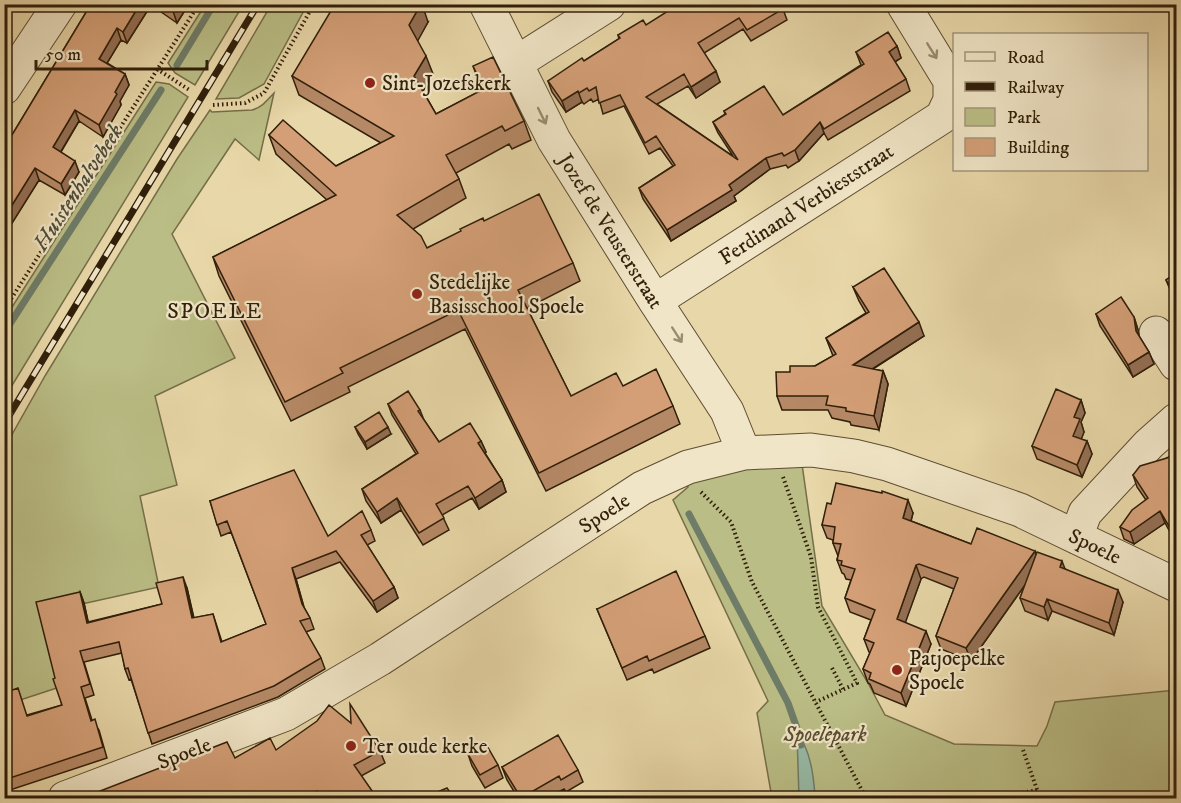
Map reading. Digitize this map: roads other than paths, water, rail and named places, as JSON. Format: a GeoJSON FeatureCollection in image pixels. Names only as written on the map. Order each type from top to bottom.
{"type":"FeatureCollection","features":[{"type":"Feature","properties":{"kind":"street"},"geometry":{"type":"LineString","coordinates":[[4,88],[60,4]]}},
{"type":"Feature","properties":{"kind":"street","name":"Jozef de Veusterstraat"},"geometry":{"type":"LineString","coordinates":[[486,4],[554,140],[655,301],[727,411],[758,452]]}},
{"type":"Feature","properties":{"kind":"street"},"geometry":{"type":"LineString","coordinates":[[516,63],[609,4]]}},
{"type":"Feature","properties":{"kind":"street","name":"Ferdinand Verbieststraat"},"geometry":{"type":"LineString","coordinates":[[655,301],[942,117],[950,100],[950,81],[903,4]]}},
{"type":"Feature","properties":{"kind":"street"},"geometry":{"type":"LineString","coordinates":[[1156,333],[1176,364]]}},
{"type":"Feature","properties":{"kind":"street"},"geometry":{"type":"LineString","coordinates":[[1076,537],[1085,513],[1149,444],[1176,420]]}},
{"type":"Feature","properties":{"kind":"street","name":"Spoele"},"geometry":{"type":"LineString","coordinates":[[66,798],[286,714],[380,659],[642,488],[687,467],[758,452],[811,450],[854,456],[887,464],[1020,510],[1176,585]]}},
{"type":"Feature","properties":{"kind":"waterway","name":"Huistenhalvebeek"},"geometry":{"type":"LineString","coordinates":[[177,65],[214,4]]}},
{"type":"Feature","properties":{"kind":"waterway","name":"Huistenhalvebeek"},"geometry":{"type":"LineString","coordinates":[[4,333],[161,90]]}},
{"type":"Feature","properties":{"kind":"waterway"},"geometry":{"type":"LineString","coordinates":[[689,514],[788,703],[801,745]]}},
{"type":"Feature","properties":{"kind":"railway"},"geometry":{"type":"LineString","coordinates":[[4,424],[258,4]]}},
{"type":"Feature","properties":{"kind":"place","name":"Sint-Jozefskerk"},"geometry":{"type":"Point","coordinates":[370,83]}},
{"type":"Feature","properties":{"kind":"place","name":"Stedelijke Basisschool Spoele"},"geometry":{"type":"Point","coordinates":[417,294]}},
{"type":"Feature","properties":{"kind":"place","name":"Patjoepelke Spoele"},"geometry":{"type":"Point","coordinates":[897,670]}},
{"type":"Feature","properties":{"kind":"place","name":"Ter oude kerke"},"geometry":{"type":"Point","coordinates":[351,746]}},
{"type":"Feature","properties":{"kind":"district","name":"SPOELE"},"geometry":{"type":"Point","coordinates":[215,310]}},
{"type":"Feature","properties":{"kind":"park label","name":"Spoelepark"},"geometry":{"type":"Point","coordinates":[825,734]}}]}
